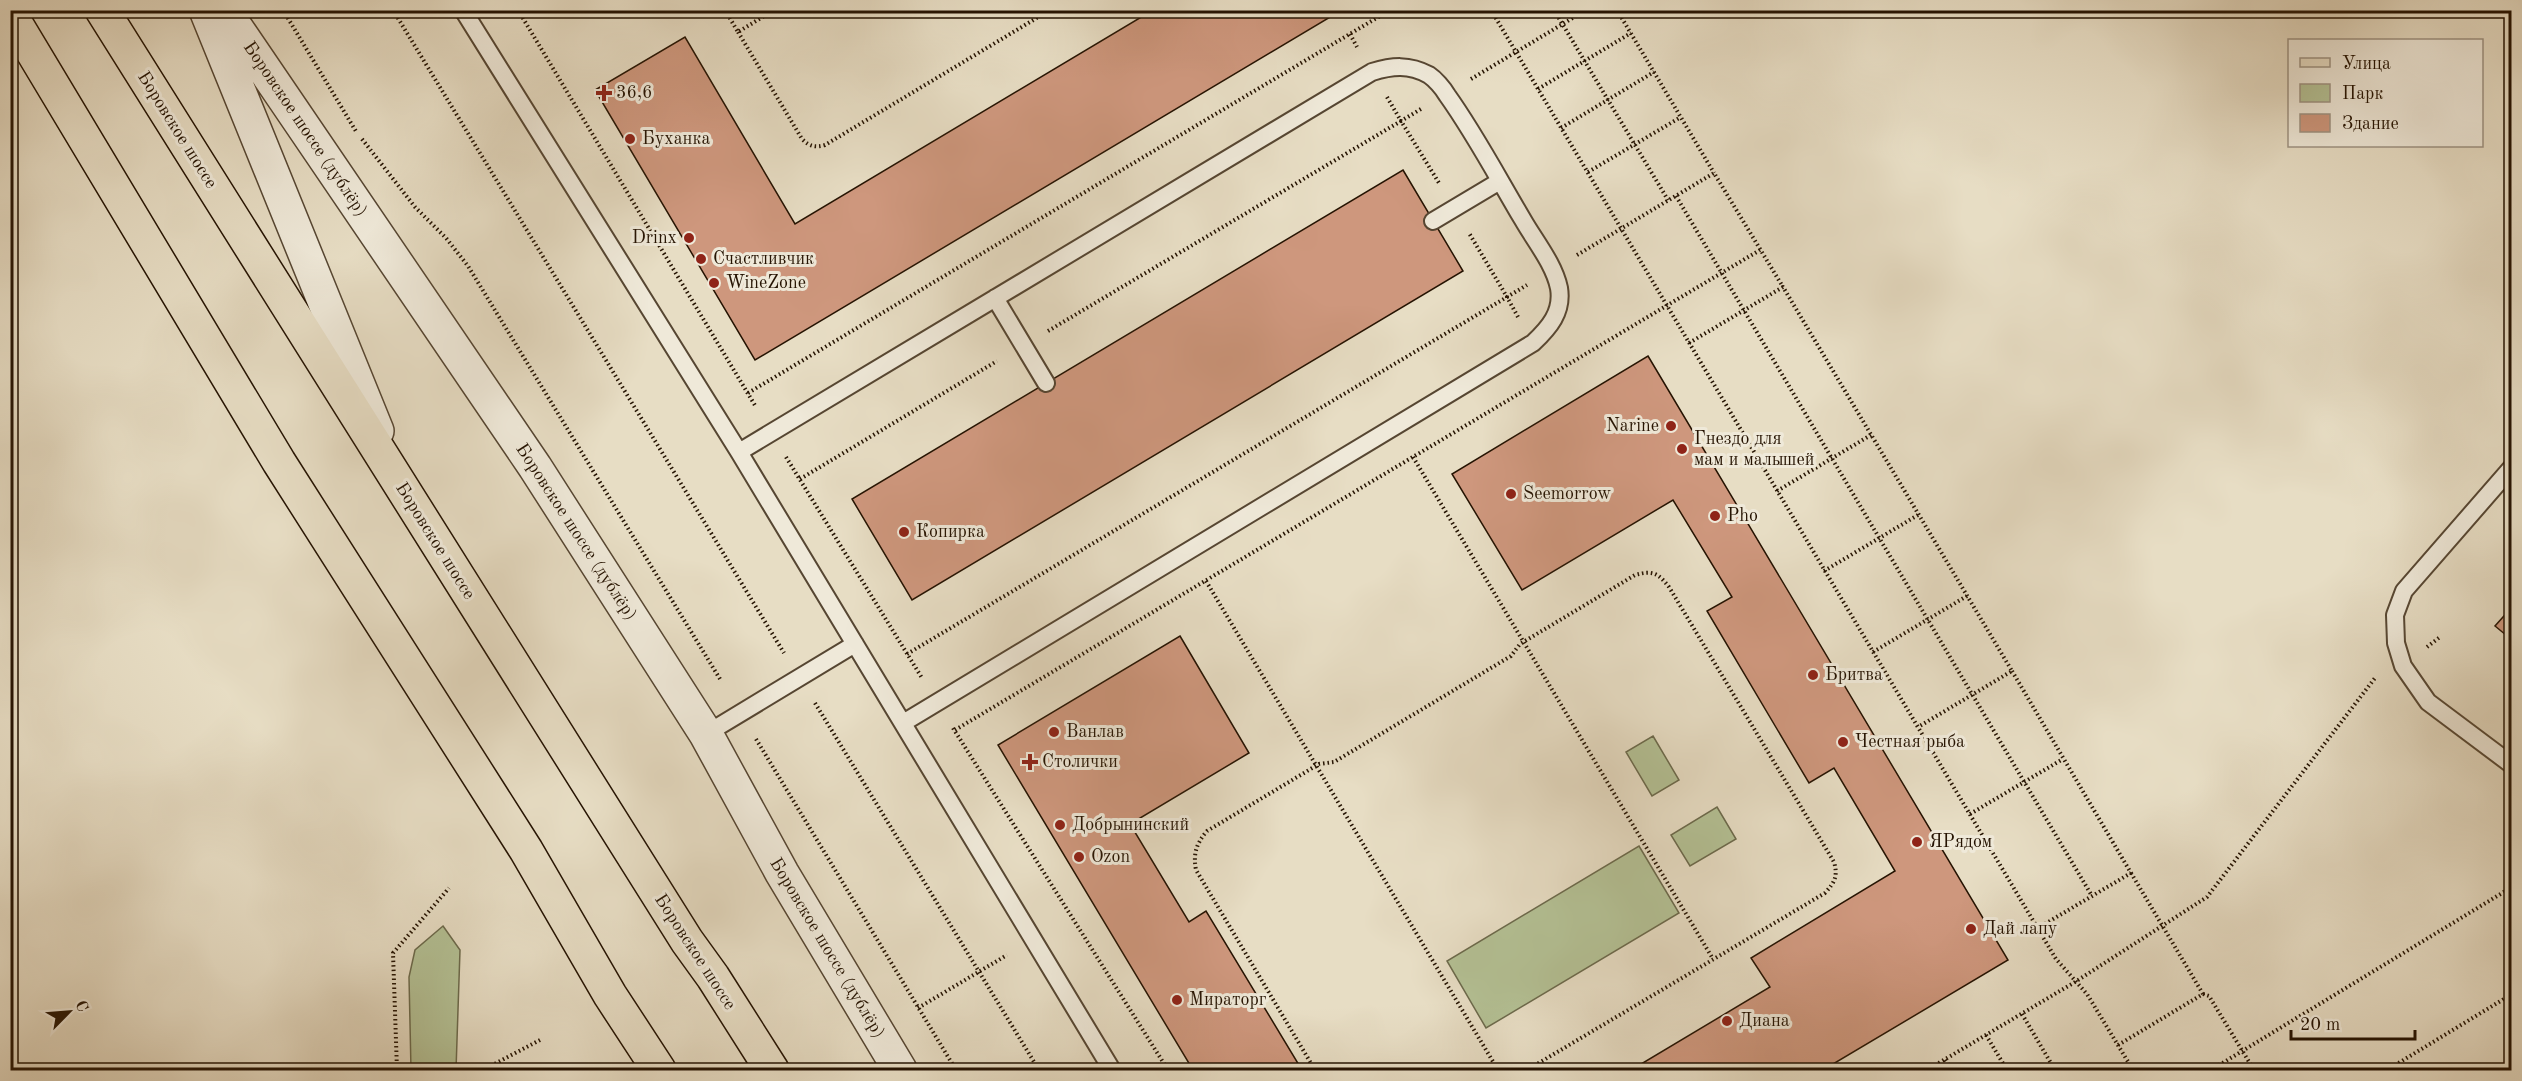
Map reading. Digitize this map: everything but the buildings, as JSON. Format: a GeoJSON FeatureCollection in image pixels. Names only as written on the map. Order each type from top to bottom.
{"type":"FeatureCollection","features":[{"type":"Feature","properties":{"kind":"main road","name":"Боровское шоссе"},"geometry":{"type":"LineString","coordinates":[[102,10],[687,941],[713,977],[772,1071]]}},
{"type":"Feature","properties":{"kind":"main road"},"geometry":{"type":"LineString","coordinates":[[10,14],[279,462],[526,850],[610,995],[659,1071]]}},
{"type":"Feature","properties":{"kind":"street"},"geometry":{"type":"LineString","coordinates":[[206,10],[396,480]]}},
{"type":"Feature","properties":{"kind":"street","name":"Боровское шоссе (дублёр)"},"geometry":{"type":"LineString","coordinates":[[224,10],[535,467],[706,734],[782,873],[900,1071]]}},
{"type":"Feature","properties":{"kind":"lane"},"geometry":{"type":"LineString","coordinates":[[463,10],[739,452],[1112,1071]]}},
{"type":"Feature","properties":{"kind":"lane"},"geometry":{"type":"LineString","coordinates":[[739,452],[1372,72],[1393,66],[1411,67],[1431,76],[1447,93],[1552,270],[1559,289],[1558,311],[1550,327],[1533,343],[903,723]]}},
{"type":"Feature","properties":{"kind":"lane"},"geometry":{"type":"LineString","coordinates":[[1433,221],[1500,181]]}},
{"type":"Feature","properties":{"kind":"lane"},"geometry":{"type":"LineString","coordinates":[[995,298],[1046,383]]}},
{"type":"Feature","properties":{"kind":"lane"},"geometry":{"type":"LineString","coordinates":[[2511,467],[2404,591],[2395,615],[2396,643],[2403,666],[2428,702],[2511,765]]}},
{"type":"Feature","properties":{"kind":"lane"},"geometry":{"type":"LineString","coordinates":[[706,734],[855,644]]}},
{"type":"Feature","properties":{"kind":"path"},"geometry":{"type":"LineString","coordinates":[[283,10],[360,137],[415,207],[446,238],[468,266],[956,1071]]}},
{"type":"Feature","properties":{"kind":"path"},"geometry":{"type":"LineString","coordinates":[[393,10],[1039,1071]]}},
{"type":"Feature","properties":{"kind":"path"},"geometry":{"type":"LineString","coordinates":[[518,10],[772,433],[937,702]]}},
{"type":"Feature","properties":{"kind":"path"},"geometry":{"type":"LineString","coordinates":[[725,10],[802,139],[807,144],[818,147],[825,145],[1050,10]]}},
{"type":"Feature","properties":{"kind":"path"},"geometry":{"type":"LineString","coordinates":[[738,32],[774,10]]}},
{"type":"Feature","properties":{"kind":"path"},"geometry":{"type":"LineString","coordinates":[[748,393],[1390,10]]}},
{"type":"Feature","properties":{"kind":"path"},"geometry":{"type":"LineString","coordinates":[[1491,10],[2056,959],[2087,994],[2133,1071]]}},
{"type":"Feature","properties":{"kind":"path"},"geometry":{"type":"LineString","coordinates":[[1554,10],[1668,200],[1714,173]]}},
{"type":"Feature","properties":{"kind":"path"},"geometry":{"type":"LineString","coordinates":[[1617,10],[2203,994],[2210,996],[2254,1071]]}},
{"type":"Feature","properties":{"kind":"path"},"geometry":{"type":"LineString","coordinates":[[1538,89],[1631,33]]}},
{"type":"Feature","properties":{"kind":"path"},"geometry":{"type":"LineString","coordinates":[[1561,128],[1654,72]]}},
{"type":"Feature","properties":{"kind":"path"},"geometry":{"type":"LineString","coordinates":[[1588,172],[1681,117]]}},
{"type":"Feature","properties":{"kind":"path"},"geometry":{"type":"LineString","coordinates":[[800,479],[1401,121],[1506,297],[907,654]]}},
{"type":"Feature","properties":{"kind":"path"},"geometry":{"type":"LineString","coordinates":[[1676,196],[2092,896]]}},
{"type":"Feature","properties":{"kind":"path"},"geometry":{"type":"LineString","coordinates":[[1168,1071],[955,730],[1760,250]]}},
{"type":"Feature","properties":{"kind":"path"},"geometry":{"type":"LineString","coordinates":[[1689,343],[1783,287]]}},
{"type":"Feature","properties":{"kind":"path"},"geometry":{"type":"LineString","coordinates":[[1777,491],[1871,435]]}},
{"type":"Feature","properties":{"kind":"path"},"geometry":{"type":"LineString","coordinates":[[1413,457],[1713,959]]}},
{"type":"Feature","properties":{"kind":"path"},"geometry":{"type":"LineString","coordinates":[[1824,571],[1918,515]]}},
{"type":"Feature","properties":{"kind":"path"},"geometry":{"type":"LineString","coordinates":[[1315,1071],[1196,870],[1194,859],[1199,840],[1207,831],[1316,766],[1334,762],[1462,686],[1511,656],[1524,642],[1635,575],[1649,571],[1658,573],[1669,587],[1834,862],[1837,872],[1835,881],[1825,893],[1527,1071]]}},
{"type":"Feature","properties":{"kind":"path"},"geometry":{"type":"LineString","coordinates":[[1206,581],[1498,1071]]}},
{"type":"Feature","properties":{"kind":"path"},"geometry":{"type":"LineString","coordinates":[[1873,652],[1967,596]]}},
{"type":"Feature","properties":{"kind":"path"},"geometry":{"type":"LineString","coordinates":[[1918,727],[2012,671]]}},
{"type":"Feature","properties":{"kind":"path"},"geometry":{"type":"LineString","coordinates":[[1927,1071],[2075,982],[2207,897],[2376,676]]}},
{"type":"Feature","properties":{"kind":"path"},"geometry":{"type":"LineString","coordinates":[[1970,814],[2063,759]]}},
{"type":"Feature","properties":{"kind":"path"},"geometry":{"type":"LineString","coordinates":[[2038,928],[2131,873]]}},
{"type":"Feature","properties":{"kind":"path"},"geometry":{"type":"LineString","coordinates":[[2211,1071],[2511,886]]}},
{"type":"Feature","properties":{"kind":"path"},"geometry":{"type":"LineString","coordinates":[[398,1071],[393,953],[449,888]]}},
{"type":"Feature","properties":{"kind":"path"},"geometry":{"type":"LineString","coordinates":[[918,1008],[1033,939]]}},
{"type":"Feature","properties":{"kind":"path"},"geometry":{"type":"LineString","coordinates":[[2118,1045],[2203,994]]}},
{"type":"Feature","properties":{"kind":"path"},"geometry":{"type":"LineString","coordinates":[[2387,1071],[2511,994]]}},
{"type":"Feature","properties":{"kind":"path"},"geometry":{"type":"LineString","coordinates":[[2022,1014],[2055,1071]]}},
{"type":"Feature","properties":{"kind":"path"},"geometry":{"type":"LineString","coordinates":[[1986,1035],[2007,1071]]}},
{"type":"Feature","properties":{"kind":"path"},"geometry":{"type":"LineString","coordinates":[[483,1071],[540,1040]]}},
{"type":"Feature","properties":{"kind":"path"},"geometry":{"type":"LineString","coordinates":[[1945,1060],[1952,1071]]}},
{"type":"Feature","properties":{"kind":"green space"},"geometry":{"type":"Polygon","coordinates":[[[1653,736],[1679,780],[1652,796],[1626,752],[1653,736]]]}},
{"type":"Feature","properties":{"kind":"green space"},"geometry":{"type":"Polygon","coordinates":[[[1717,807],[1736,839],[1690,866],[1671,835],[1717,807]]]}},
{"type":"Feature","properties":{"kind":"green space"},"geometry":{"type":"Polygon","coordinates":[[[1639,846],[1679,913],[1486,1028],[1447,961],[1639,846]]]}},
{"type":"Feature","properties":{"kind":"green space"},"geometry":{"type":"Polygon","coordinates":[[[443,926],[460,950],[456,1070],[411,1070],[409,977],[415,950],[443,926]]]}},
{"type":"Feature","properties":{"kind":"place","name":"36,6"},"geometry":{"type":"Point","coordinates":[604,93]}},
{"type":"Feature","properties":{"kind":"place","name":"Буханка"},"geometry":{"type":"Point","coordinates":[630,139]}},
{"type":"Feature","properties":{"kind":"place","name":"Drinx"},"geometry":{"type":"Point","coordinates":[689,238]}},
{"type":"Feature","properties":{"kind":"place","name":"Счастливчик"},"geometry":{"type":"Point","coordinates":[701,259]}},
{"type":"Feature","properties":{"kind":"place","name":"WineZone"},"geometry":{"type":"Point","coordinates":[714,283]}},
{"type":"Feature","properties":{"kind":"place","name":"Narine"},"geometry":{"type":"Point","coordinates":[1671,426]}},
{"type":"Feature","properties":{"kind":"place","name":"Гнездо для мам и малышей"},"geometry":{"type":"Point","coordinates":[1682,449]}},
{"type":"Feature","properties":{"kind":"place","name":"Seemorrow"},"geometry":{"type":"Point","coordinates":[1511,494]}},
{"type":"Feature","properties":{"kind":"place","name":"Pho"},"geometry":{"type":"Point","coordinates":[1715,516]}},
{"type":"Feature","properties":{"kind":"place","name":"Копирка"},"geometry":{"type":"Point","coordinates":[904,532]}},
{"type":"Feature","properties":{"kind":"place","name":"Бритва"},"geometry":{"type":"Point","coordinates":[1813,675]}},
{"type":"Feature","properties":{"kind":"place","name":"Ванлав"},"geometry":{"type":"Point","coordinates":[1054,732]}},
{"type":"Feature","properties":{"kind":"place","name":"Честная рыба"},"geometry":{"type":"Point","coordinates":[1843,742]}},
{"type":"Feature","properties":{"kind":"place","name":"Столички"},"geometry":{"type":"Point","coordinates":[1030,762]}},
{"type":"Feature","properties":{"kind":"place","name":"Добрынинский"},"geometry":{"type":"Point","coordinates":[1060,825]}},
{"type":"Feature","properties":{"kind":"place","name":"ЯРядом"},"geometry":{"type":"Point","coordinates":[1917,842]}},
{"type":"Feature","properties":{"kind":"place","name":"Ozon"},"geometry":{"type":"Point","coordinates":[1079,857]}},
{"type":"Feature","properties":{"kind":"place","name":"Дай лапу"},"geometry":{"type":"Point","coordinates":[1971,929]}},
{"type":"Feature","properties":{"kind":"place","name":"Мираторг"},"geometry":{"type":"Point","coordinates":[1177,1000]}},
{"type":"Feature","properties":{"kind":"place","name":"Диана"},"geometry":{"type":"Point","coordinates":[1727,1021]}}]}
